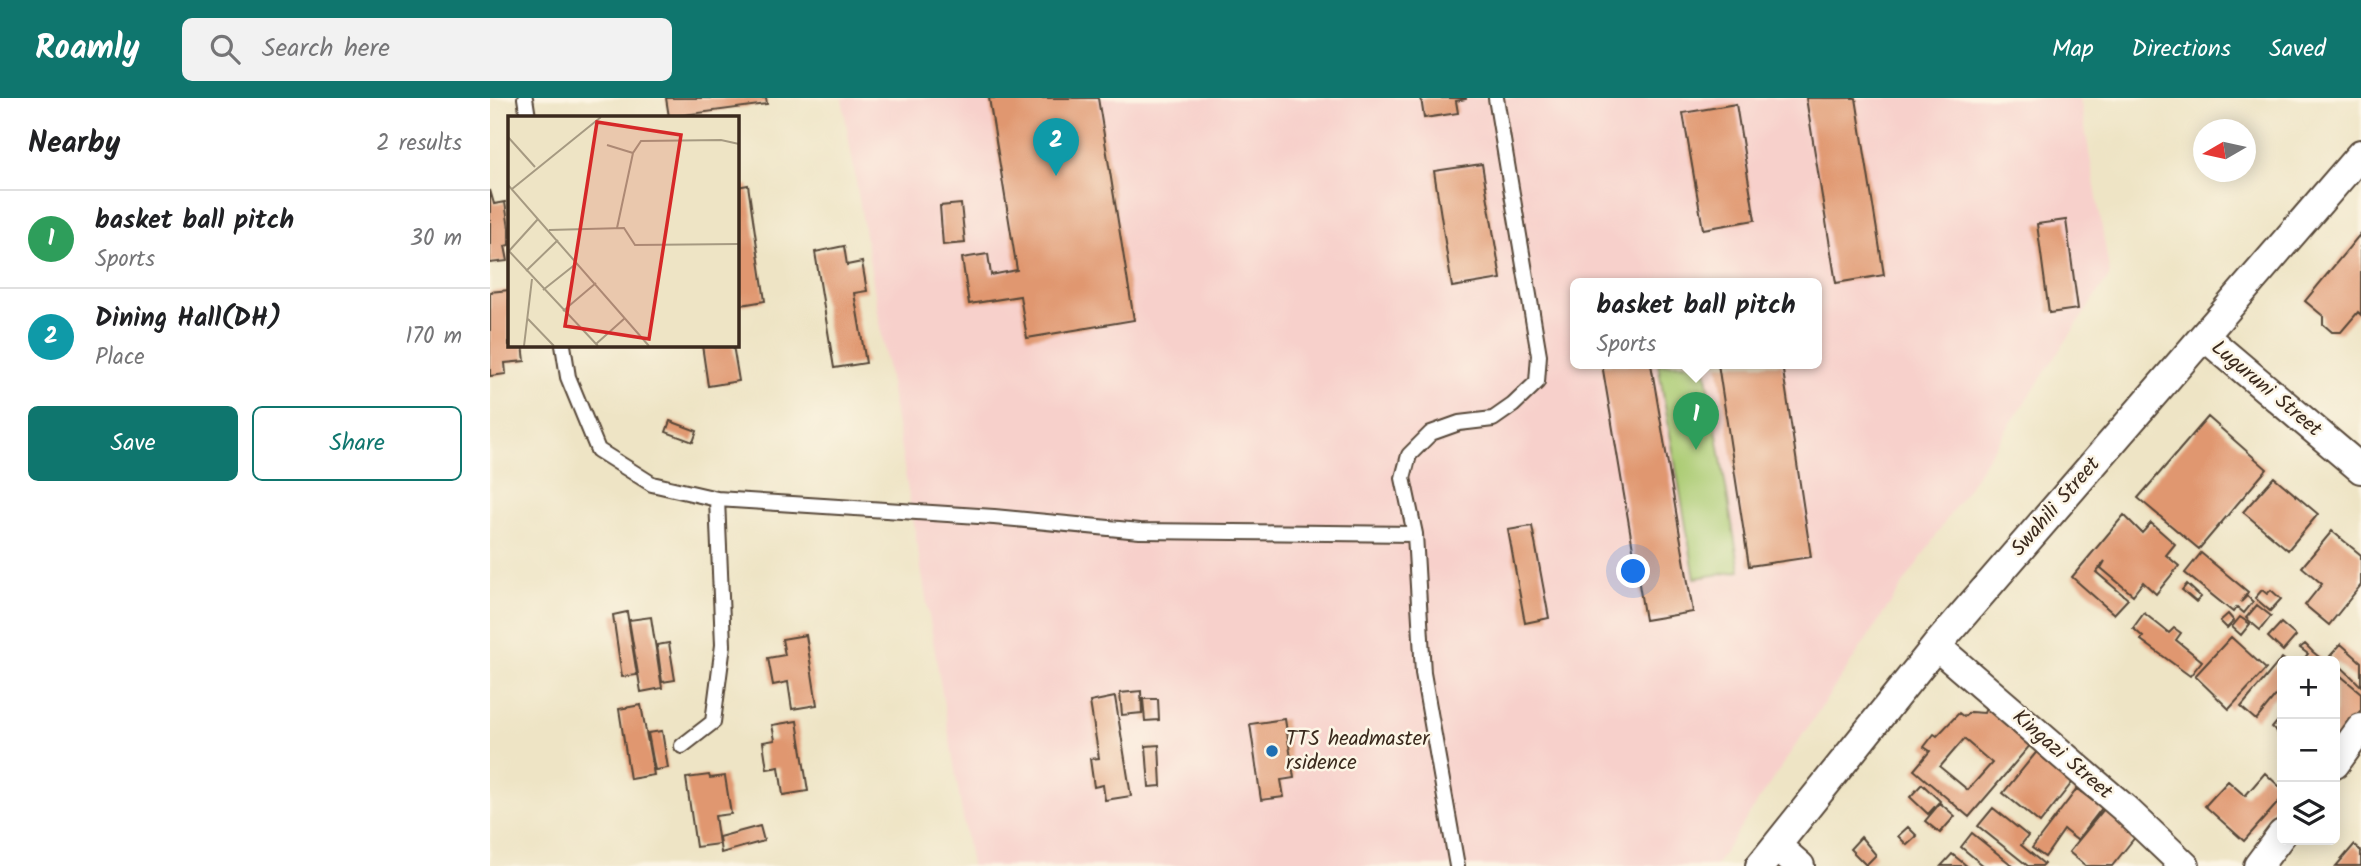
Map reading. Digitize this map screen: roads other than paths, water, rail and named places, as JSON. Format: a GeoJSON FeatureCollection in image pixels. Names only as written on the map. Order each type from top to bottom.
{"type":"FeatureCollection","features":[{"type":"Feature","properties":{"kind":"street","name":"Swahili Street"},"geometry":{"type":"LineString","coordinates":[[1768,856],[1936,646],[2361,154]]}},
{"type":"Feature","properties":{"kind":"street","name":"Luguruni Street"},"geometry":{"type":"LineString","coordinates":[[2204,336],[2361,469]]}},
{"type":"Feature","properties":{"kind":"street","name":"Kingazi Street"},"geometry":{"type":"LineString","coordinates":[[1936,646],[2124,808],[2185,866]]}},
{"type":"Feature","properties":{"kind":"street"},"geometry":{"type":"LineString","coordinates":[[2340,757],[2361,728]]}},
{"type":"Feature","properties":{"kind":"street"},"geometry":{"type":"LineString","coordinates":[[2258,866],[2277,841]]}},
{"type":"Feature","properties":{"kind":"street"},"geometry":{"type":"LineString","coordinates":[[1768,856],[1800,866]]}},
{"type":"Feature","properties":{"kind":"lane"},"geometry":{"type":"LineString","coordinates":[[525,98],[528,116]]}},
{"type":"Feature","properties":{"kind":"lane"},"geometry":{"type":"LineString","coordinates":[[1457,866],[1423,673],[1415,534],[1404,478],[1409,455],[1431,433],[1460,423],[1493,419],[1513,405],[1537,382],[1539,355],[1496,98]]}},
{"type":"Feature","properties":{"kind":"lane"},"geometry":{"type":"LineString","coordinates":[[563,346],[568,377],[598,450],[652,484],[717,499],[994,517],[1140,531],[1415,534]]}},
{"type":"Feature","properties":{"kind":"lane"},"geometry":{"type":"LineString","coordinates":[[682,746],[713,722],[723,645],[717,499]]}},
{"type":"Feature","properties":{"kind":"place","name":"Dining Hall(DH)"},"geometry":{"type":"Point","coordinates":[1056,176]}},
{"type":"Feature","properties":{"kind":"place","name":"basket ball pitch"},"geometry":{"type":"Point","coordinates":[1696,450]}},
{"type":"Feature","properties":{"kind":"place","name":"TTS headmaster rsidence"},"geometry":{"type":"Point","coordinates":[1272,751]}}]}
